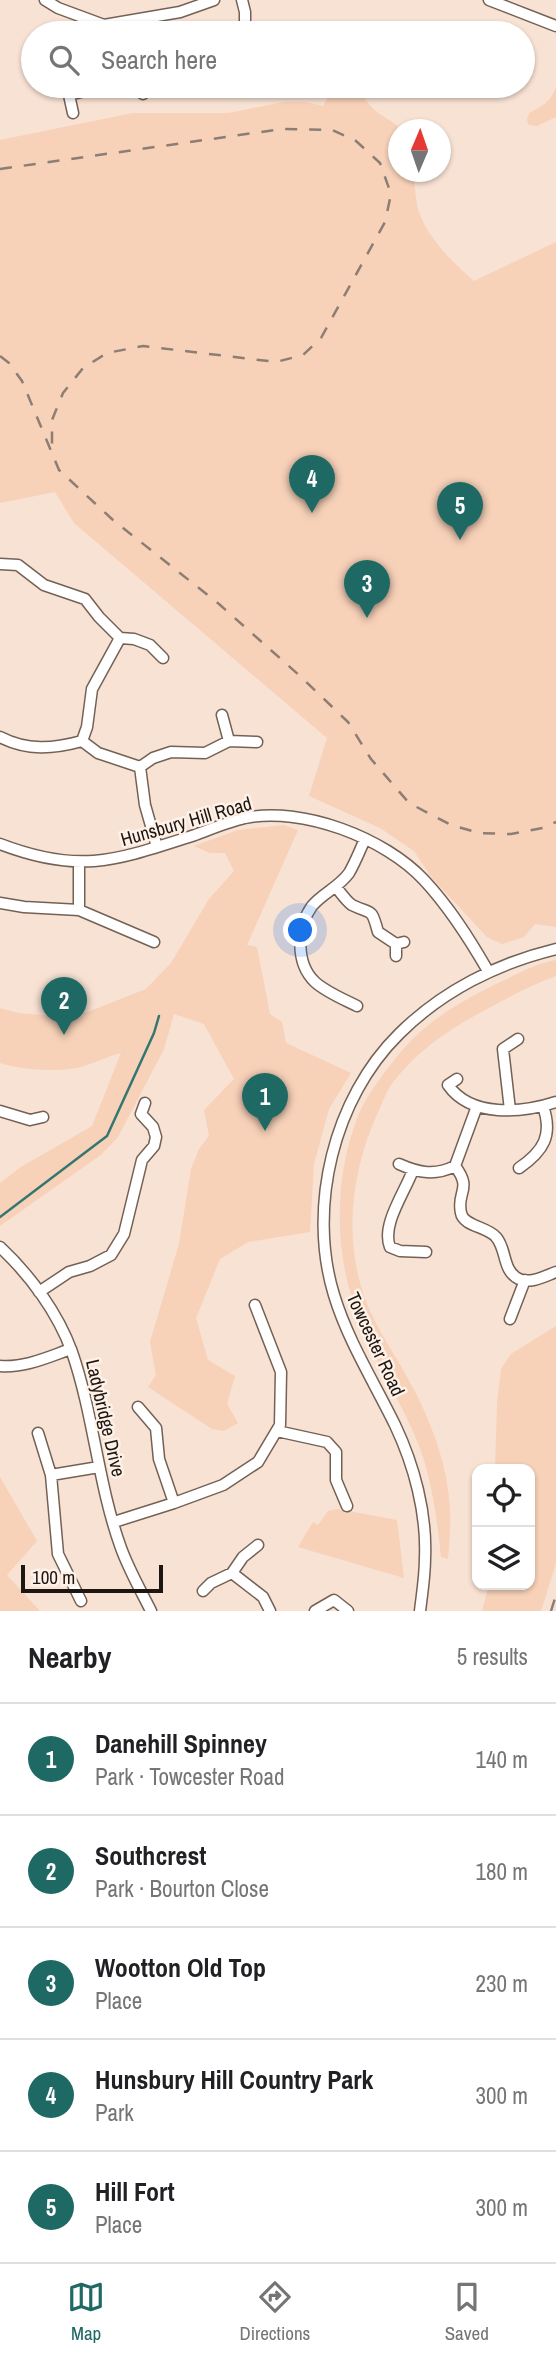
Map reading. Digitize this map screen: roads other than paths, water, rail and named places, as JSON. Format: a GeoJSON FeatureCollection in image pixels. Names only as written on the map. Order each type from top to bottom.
{"type":"FeatureCollection","features":[{"type":"Feature","properties":{"kind":"street"},"geometry":{"type":"LineString","coordinates":[[45,0],[96,21]]}},
{"type":"Feature","properties":{"kind":"street"},"geometry":{"type":"LineString","coordinates":[[127,21],[180,12],[214,0]]}},
{"type":"Feature","properties":{"kind":"street"},"geometry":{"type":"LineString","coordinates":[[242,0],[246,21]]}},
{"type":"Feature","properties":{"kind":"street"},"geometry":{"type":"LineString","coordinates":[[489,0],[556,26]]}},
{"type":"Feature","properties":{"kind":"street"},"geometry":{"type":"LineString","coordinates":[[70,98],[73,113]]}},
{"type":"Feature","properties":{"kind":"street"},"geometry":{"type":"LineString","coordinates":[[0,564],[18,565],[44,585],[85,600],[120,638],[134,639],[149,645],[163,658]]}},
{"type":"Feature","properties":{"kind":"street"},"geometry":{"type":"LineString","coordinates":[[82,741],[87,727],[92,689],[120,638]]}},
{"type":"Feature","properties":{"kind":"street"},"geometry":{"type":"LineString","coordinates":[[222,715],[229,741]]}},
{"type":"Feature","properties":{"kind":"street"},"geometry":{"type":"LineString","coordinates":[[0,737],[27,747],[46,748],[82,741],[98,753],[141,767]]}},
{"type":"Feature","properties":{"kind":"street"},"geometry":{"type":"LineString","coordinates":[[141,767],[153,758],[171,752],[205,753],[229,741],[257,742]]}},
{"type":"Feature","properties":{"kind":"street"},"geometry":{"type":"LineString","coordinates":[[141,767],[145,805],[158,847]]}},
{"type":"Feature","properties":{"kind":"street","name":"Hunsbury Hill Road"},"geometry":{"type":"LineString","coordinates":[[0,844],[50,860],[79,863],[107,861],[253,817],[310,819],[365,839],[422,878],[463,928],[488,971]]}},
{"type":"Feature","properties":{"kind":"street"},"geometry":{"type":"LineString","coordinates":[[351,1007],[315,982],[307,973],[301,955],[300,938],[304,920],[313,906],[349,873],[365,839]]}},
{"type":"Feature","properties":{"kind":"street"},"geometry":{"type":"LineString","coordinates":[[79,863],[79,910]]}},
{"type":"Feature","properties":{"kind":"street"},"geometry":{"type":"LineString","coordinates":[[336,887],[350,904],[366,909],[374,917],[378,932],[400,943],[396,956]]}},
{"type":"Feature","properties":{"kind":"street"},"geometry":{"type":"LineString","coordinates":[[0,903],[79,910],[154,942]]}},
{"type":"Feature","properties":{"kind":"street","name":"Towcester Road"},"geometry":{"type":"LineString","coordinates":[[420,1611],[426,1557],[422,1511],[412,1470],[396,1426],[353,1343],[334,1295],[326,1257],[324,1216],[327,1180],[345,1114],[361,1085],[399,1034],[441,1000],[488,971],[524,957],[556,949]]}},
{"type":"Feature","properties":{"kind":"street"},"geometry":{"type":"LineString","coordinates":[[510,1110],[498,1047],[518,1039]]}},
{"type":"Feature","properties":{"kind":"street"},"geometry":{"type":"LineString","coordinates":[[448,1084],[456,1096],[477,1106],[526,1110],[556,1101]]}},
{"type":"Feature","properties":{"kind":"street"},"geometry":{"type":"LineString","coordinates":[[39,1292],[69,1272],[90,1266],[111,1255],[124,1234],[142,1160],[154,1146],[156,1137],[153,1127],[141,1114],[145,1103]]}},
{"type":"Feature","properties":{"kind":"street"},"geometry":{"type":"LineString","coordinates":[[399,1164],[430,1173],[443,1172],[455,1166],[477,1106]]}},
{"type":"Feature","properties":{"kind":"street"},"geometry":{"type":"LineString","coordinates":[[535,1171],[524,1165],[542,1148],[547,1133],[543,1106]]}},
{"type":"Feature","properties":{"kind":"street"},"geometry":{"type":"LineString","coordinates":[[0,1111],[30,1120],[43,1117]]}},
{"type":"Feature","properties":{"kind":"street"},"geometry":{"type":"LineString","coordinates":[[455,1166],[463,1176],[465,1184],[460,1212],[463,1219],[495,1235],[502,1246],[505,1262],[516,1278],[536,1279],[556,1272]]}},
{"type":"Feature","properties":{"kind":"street"},"geometry":{"type":"LineString","coordinates":[[413,1170],[393,1213],[387,1238],[390,1247],[400,1251],[426,1252]]}},
{"type":"Feature","properties":{"kind":"street","name":"Ladybridge Drive"},"geometry":{"type":"LineString","coordinates":[[0,1247],[39,1292],[71,1349],[81,1380],[99,1468],[121,1549],[151,1611]]}},
{"type":"Feature","properties":{"kind":"street"},"geometry":{"type":"LineString","coordinates":[[510,1319],[525,1280]]}},
{"type":"Feature","properties":{"kind":"street"},"geometry":{"type":"LineString","coordinates":[[114,1522],[223,1485],[258,1462],[280,1425],[282,1372],[255,1305]]}},
{"type":"Feature","properties":{"kind":"street"},"geometry":{"type":"LineString","coordinates":[[0,1366],[12,1367],[29,1363],[71,1349]]}},
{"type":"Feature","properties":{"kind":"street"},"geometry":{"type":"LineString","coordinates":[[138,1407],[156,1428],[159,1459],[174,1503]]}},
{"type":"Feature","properties":{"kind":"street"},"geometry":{"type":"LineString","coordinates":[[277,1431],[327,1441],[337,1452],[337,1480],[347,1506]]}},
{"type":"Feature","properties":{"kind":"street"},"geometry":{"type":"LineString","coordinates":[[38,1433],[51,1475],[58,1554],[81,1601]]}},
{"type":"Feature","properties":{"kind":"street"},"geometry":{"type":"LineString","coordinates":[[51,1475],[99,1468]]}},
{"type":"Feature","properties":{"kind":"street"},"geometry":{"type":"LineString","coordinates":[[203,1591],[211,1583],[232,1573],[243,1557],[258,1545]]}},
{"type":"Feature","properties":{"kind":"street"},"geometry":{"type":"LineString","coordinates":[[232,1573],[262,1597],[270,1611]]}},
{"type":"Feature","properties":{"kind":"street"},"geometry":{"type":"LineString","coordinates":[[315,1611],[334,1600],[348,1611]]}},
{"type":"Feature","properties":{"kind":"waterway"},"geometry":{"type":"LineString","coordinates":[[0,1217],[107,1136],[154,1033],[159,1016]]}},
{"type":"Feature","properties":{"kind":"railway"},"geometry":{"type":"LineString","coordinates":[[0,169],[282,129],[332,130],[356,141],[380,163],[391,194],[385,222],[321,338],[303,355],[276,362],[143,346],[107,353],[83,368],[63,393],[52,420],[52,451]]}},
{"type":"Feature","properties":{"kind":"railway"},"geometry":{"type":"LineString","coordinates":[[0,356],[9,363],[22,381],[59,470],[113,520],[219,604],[300,676],[348,722],[371,759],[409,803],[451,825],[479,833],[511,834],[543,828],[556,822]]}},
{"type":"Feature","properties":{"kind":"railway"},"geometry":{"type":"LineString","coordinates":[[551,1611],[556,1595]]}},
{"type":"Feature","properties":{"kind":"place","name":"Hunsbury Hill Country Park"},"geometry":{"type":"Point","coordinates":[312,513]}},
{"type":"Feature","properties":{"kind":"place","name":"Hill Fort"},"geometry":{"type":"Point","coordinates":[460,540]}},
{"type":"Feature","properties":{"kind":"place","name":"Wootton Old Top"},"geometry":{"type":"Point","coordinates":[367,618]}},
{"type":"Feature","properties":{"kind":"place","name":"Southcrest"},"geometry":{"type":"Point","coordinates":[64,1035]}},
{"type":"Feature","properties":{"kind":"place","name":"Danehill Spinney"},"geometry":{"type":"Point","coordinates":[265,1131]}}]}
